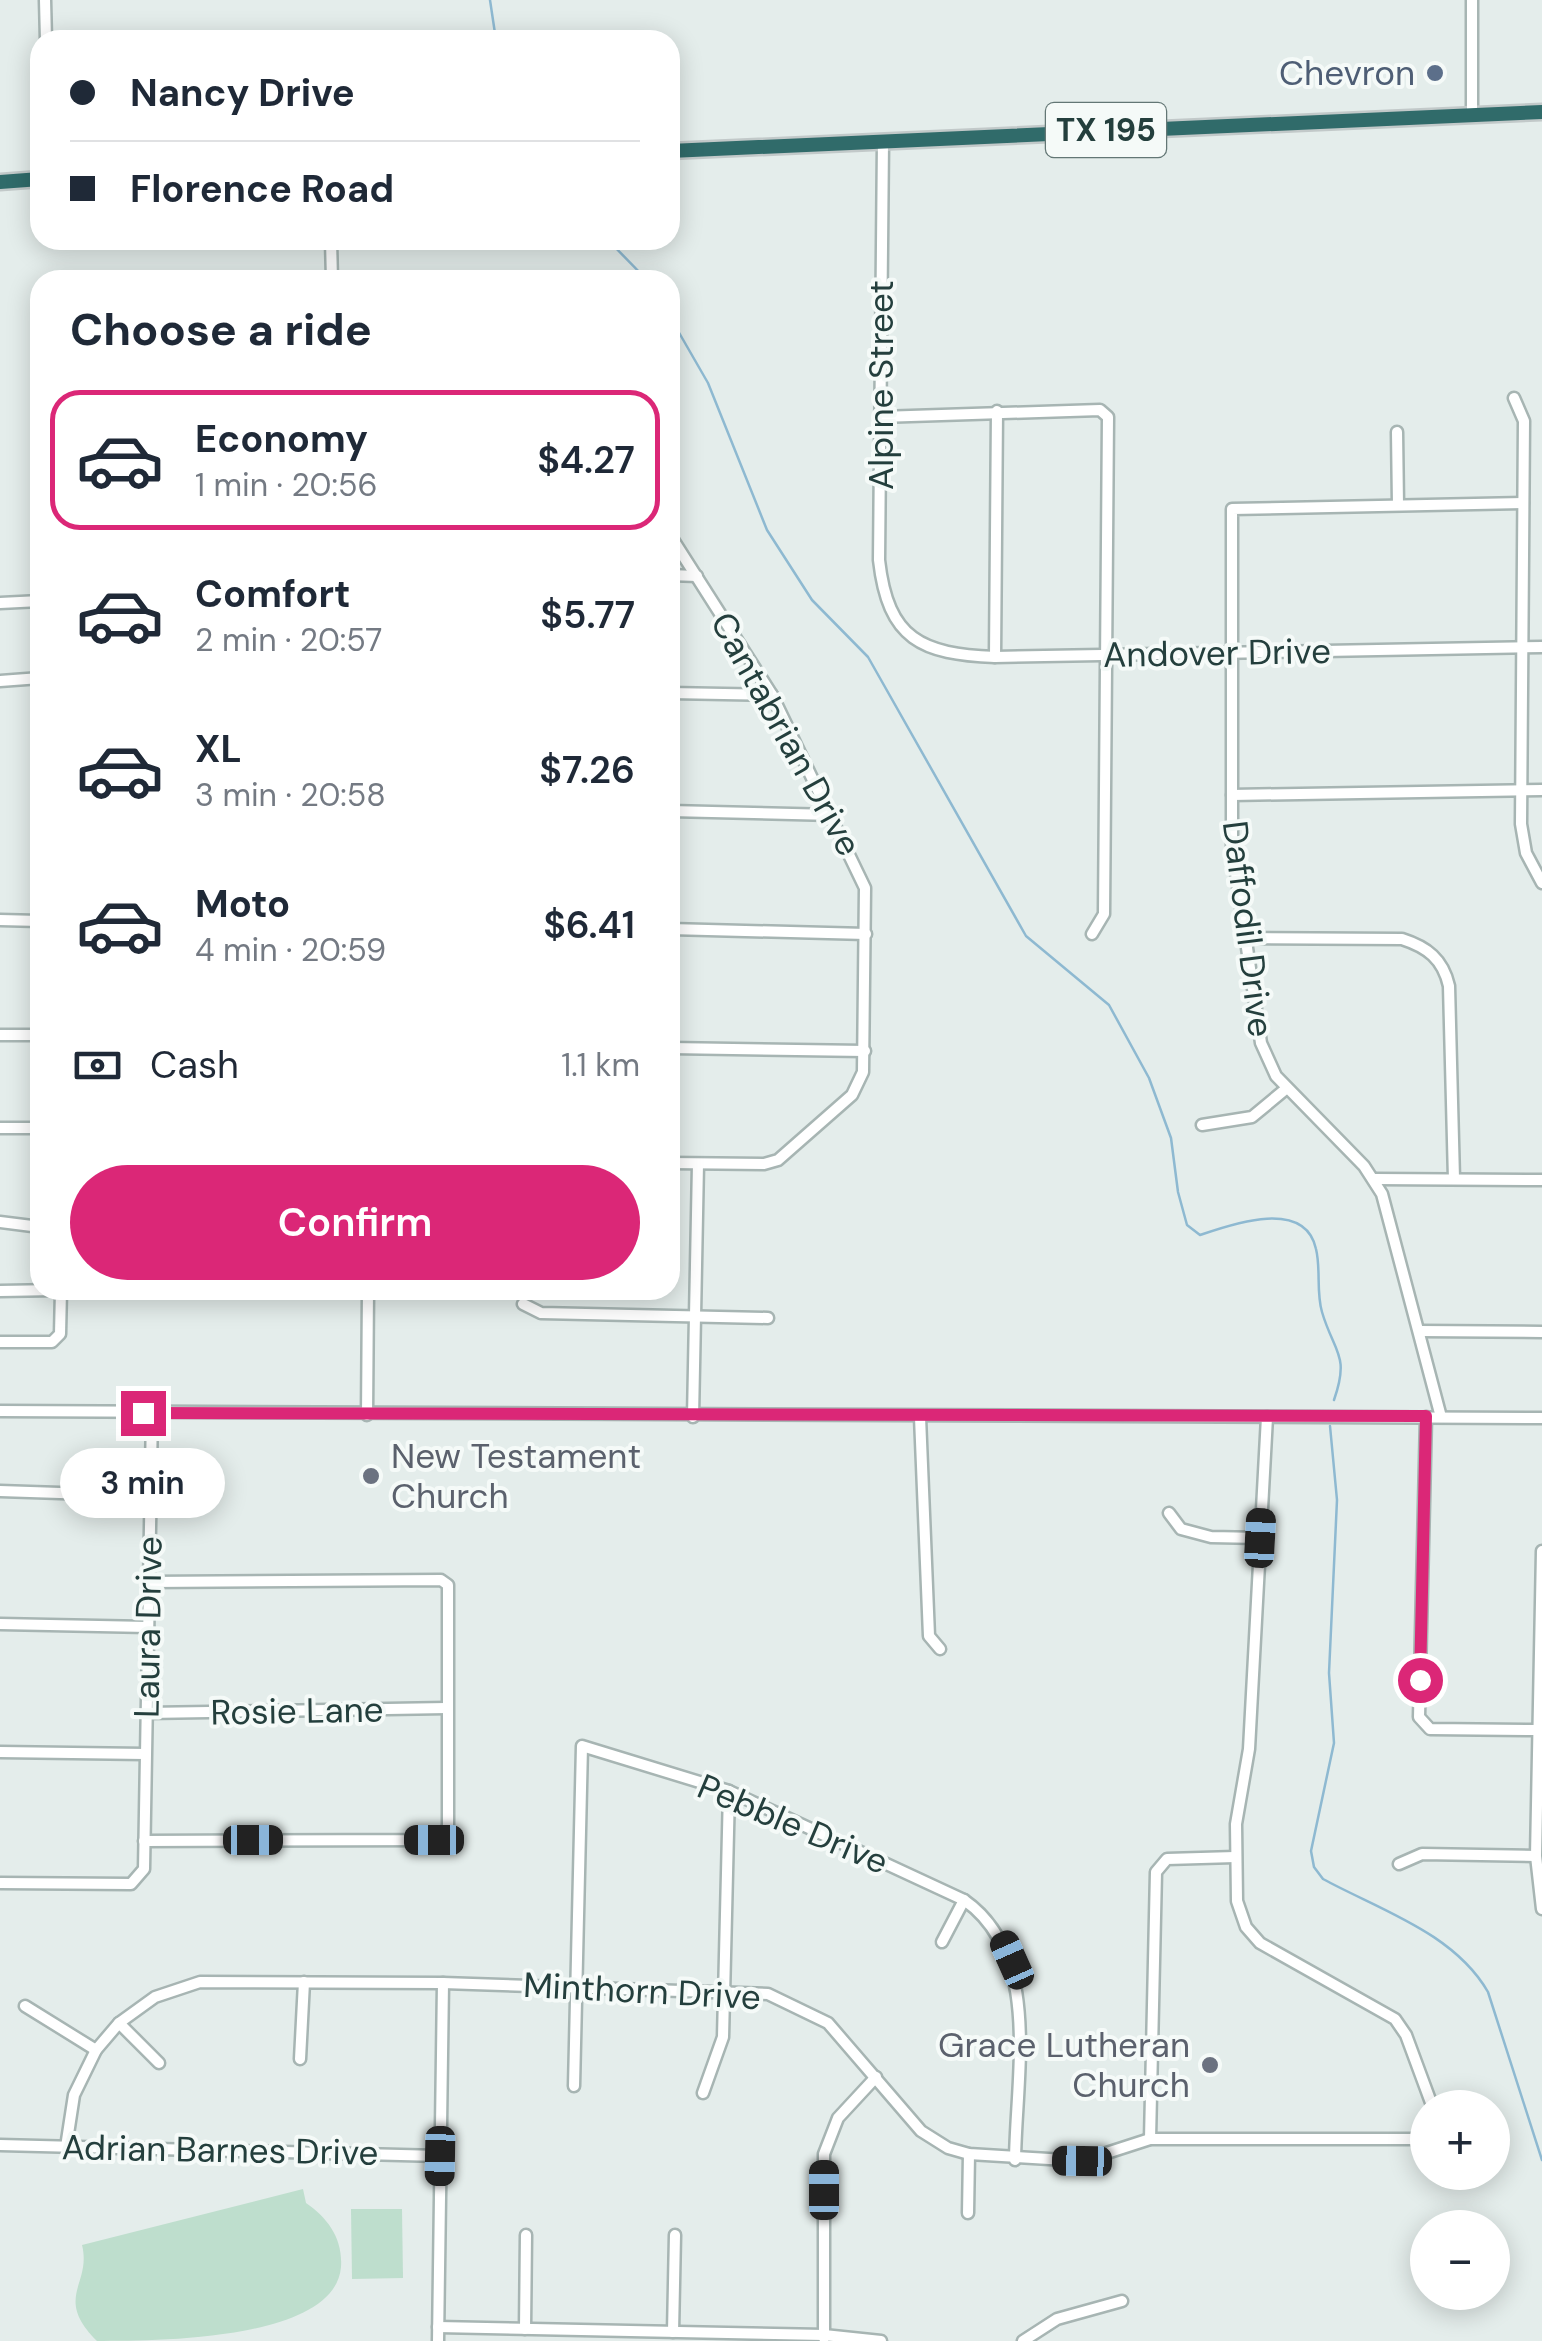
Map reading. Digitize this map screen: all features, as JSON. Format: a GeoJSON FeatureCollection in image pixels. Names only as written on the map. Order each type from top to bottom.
{"type":"FeatureCollection","features":[{"type":"Feature","properties":{"kind":"highway","name":"TX 195"},"geometry":{"type":"LineString","coordinates":[[680,150],[1542,112]]}},
{"type":"Feature","properties":{"kind":"highway"},"geometry":{"type":"LineString","coordinates":[[0,182],[30,180]]}},
{"type":"Feature","properties":{"kind":"street"},"geometry":{"type":"LineString","coordinates":[[45,0],[46,30]]}},
{"type":"Feature","properties":{"kind":"street"},"geometry":{"type":"LineString","coordinates":[[1472,0],[1472,116]]}},
{"type":"Feature","properties":{"kind":"street","name":"Alpine Street"},"geometry":{"type":"LineString","coordinates":[[883,141],[880,570],[890,607],[901,625]]}},
{"type":"Feature","properties":{"kind":"street"},"geometry":{"type":"LineString","coordinates":[[1514,398],[1524,421],[1522,836],[1542,883]]}},
{"type":"Feature","properties":{"kind":"street"},"geometry":{"type":"LineString","coordinates":[[880,417],[997,411],[1106,412],[1104,914],[1092,934]]}},
{"type":"Feature","properties":{"kind":"street"},"geometry":{"type":"LineString","coordinates":[[995,656],[997,411]]}},
{"type":"Feature","properties":{"kind":"street"},"geometry":{"type":"LineString","coordinates":[[1398,432],[1398,505],[1524,503]]}},
{"type":"Feature","properties":{"kind":"street","name":"Daffodil Drive"},"geometry":{"type":"LineString","coordinates":[[1398,505],[1232,509],[1232,846],[1261,1043],[1270,1066],[1288,1088],[1375,1179],[1441,1417]]}},
{"type":"Feature","properties":{"kind":"street","name":"Cantabrian Drive"},"geometry":{"type":"LineString","coordinates":[[680,550],[772,695],[832,815],[865,888],[866,934],[865,1052],[863,1072],[852,1095],[778,1160],[764,1164],[680,1163]]}},
{"type":"Feature","properties":{"kind":"street"},"geometry":{"type":"LineString","coordinates":[[680,575],[698,576]]}},
{"type":"Feature","properties":{"kind":"street"},"geometry":{"type":"LineString","coordinates":[[0,602],[30,600]]}},
{"type":"Feature","properties":{"kind":"street","name":"Andover Drive"},"geometry":{"type":"LineString","coordinates":[[901,625],[931,650],[995,656],[1542,647]]}},
{"type":"Feature","properties":{"kind":"street"},"geometry":{"type":"LineString","coordinates":[[0,682],[30,679]]}},
{"type":"Feature","properties":{"kind":"street"},"geometry":{"type":"LineString","coordinates":[[680,694],[772,695]]}},
{"type":"Feature","properties":{"kind":"street"},"geometry":{"type":"LineString","coordinates":[[1232,795],[1542,790]]}},
{"type":"Feature","properties":{"kind":"street"},"geometry":{"type":"LineString","coordinates":[[680,811],[832,815]]}},
{"type":"Feature","properties":{"kind":"street"},"geometry":{"type":"LineString","coordinates":[[0,920],[30,920]]}},
{"type":"Feature","properties":{"kind":"street"},"geometry":{"type":"LineString","coordinates":[[680,928],[866,934]]}},
{"type":"Feature","properties":{"kind":"street"},"geometry":{"type":"LineString","coordinates":[[1244,938],[1402,939],[1421,945],[1437,959],[1449,986],[1454,1180]]}},
{"type":"Feature","properties":{"kind":"street"},"geometry":{"type":"LineString","coordinates":[[0,1035],[30,1036]]}},
{"type":"Feature","properties":{"kind":"street"},"geometry":{"type":"LineString","coordinates":[[680,1048],[865,1052]]}},
{"type":"Feature","properties":{"kind":"street"},"geometry":{"type":"LineString","coordinates":[[1202,1125],[1252,1118],[1288,1088]]}},
{"type":"Feature","properties":{"kind":"street"},"geometry":{"type":"LineString","coordinates":[[0,1128],[30,1128]]}},
{"type":"Feature","properties":{"kind":"street"},"geometry":{"type":"LineString","coordinates":[[693,1417],[698,1164]]}},
{"type":"Feature","properties":{"kind":"street"},"geometry":{"type":"LineString","coordinates":[[1375,1179],[1542,1180]]}},
{"type":"Feature","properties":{"kind":"street"},"geometry":{"type":"LineString","coordinates":[[0,1222],[30,1226]]}},
{"type":"Feature","properties":{"kind":"street"},"geometry":{"type":"LineString","coordinates":[[0,1291],[30,1290]]}},
{"type":"Feature","properties":{"kind":"street"},"geometry":{"type":"LineString","coordinates":[[0,1342],[52,1342],[60,1334],[59,1300]]}},
{"type":"Feature","properties":{"kind":"street"},"geometry":{"type":"LineString","coordinates":[[367,1415],[368,1300]]}},
{"type":"Feature","properties":{"kind":"street"},"geometry":{"type":"LineString","coordinates":[[524,1304],[541,1313],[768,1318]]}},
{"type":"Feature","properties":{"kind":"street"},"geometry":{"type":"LineString","coordinates":[[1419,1331],[1542,1332]]}},
{"type":"Feature","properties":{"kind":"street"},"geometry":{"type":"LineString","coordinates":[[0,1410],[693,1417],[1542,1418]]}},
{"type":"Feature","properties":{"kind":"street","name":"Laura Drive"},"geometry":{"type":"LineString","coordinates":[[0,1883],[131,1884],[144,1869],[152,1413]]}},
{"type":"Feature","properties":{"kind":"street"},"geometry":{"type":"LineString","coordinates":[[1426,1416],[1419,1717],[1430,1728],[1538,1730]]}},
{"type":"Feature","properties":{"kind":"street"},"geometry":{"type":"LineString","coordinates":[[920,1417],[929,1636],[940,1650]]}},
{"type":"Feature","properties":{"kind":"street"},"geometry":{"type":"LineString","coordinates":[[1267,1418],[1249,1748],[1236,1824],[1237,1902],[1246,1927],[1260,1943],[1396,2020],[1406,2034],[1426,2090]]}},
{"type":"Feature","properties":{"kind":"street"},"geometry":{"type":"LineString","coordinates":[[0,1491],[150,1496]]}},
{"type":"Feature","properties":{"kind":"street"},"geometry":{"type":"LineString","coordinates":[[1169,1513],[1181,1530],[1260,1538]]}},
{"type":"Feature","properties":{"kind":"street"},"geometry":{"type":"LineString","coordinates":[[1542,1551],[1536,1856],[1542,1909]]}},
{"type":"Feature","properties":{"kind":"street"},"geometry":{"type":"LineString","coordinates":[[144,1841],[443,1837],[448,1828],[448,1585],[441,1580],[149,1582]]}},
{"type":"Feature","properties":{"kind":"street"},"geometry":{"type":"LineString","coordinates":[[0,1624],[148,1627]]}},
{"type":"Feature","properties":{"kind":"street","name":"Rosie Lane"},"geometry":{"type":"LineString","coordinates":[[146,1713],[447,1708]]}},
{"type":"Feature","properties":{"kind":"street","name":"Pebble Drive"},"geometry":{"type":"LineString","coordinates":[[577,1987],[582,1746],[730,1791],[964,1900],[985,1914],[1000,1932],[1018,1986],[1015,2160]]}},
{"type":"Feature","properties":{"kind":"street"},"geometry":{"type":"LineString","coordinates":[[0,1752],[146,1754]]}},
{"type":"Feature","properties":{"kind":"street"},"geometry":{"type":"LineString","coordinates":[[703,2093],[723,2037],[730,1791]]}},
{"type":"Feature","properties":{"kind":"street"},"geometry":{"type":"LineString","coordinates":[[1399,1864],[1422,1854],[1536,1856]]}},
{"type":"Feature","properties":{"kind":"street"},"geometry":{"type":"LineString","coordinates":[[1150,2138],[1156,1872],[1167,1859],[1236,1857]]}},
{"type":"Feature","properties":{"kind":"street"},"geometry":{"type":"LineString","coordinates":[[942,1942],[964,1900]]}},
{"type":"Feature","properties":{"kind":"street","name":"Minthorn Drive"},"geometry":{"type":"LineString","coordinates":[[66,2146],[74,2095],[96,2050],[119,2023],[155,1996],[200,1982],[443,1983],[768,1994],[806,2009],[845,2038],[921,2131],[948,2148],[1015,2160],[1082,2161],[1150,2138],[1410,2138]]}},
{"type":"Feature","properties":{"kind":"street"},"geometry":{"type":"LineString","coordinates":[[300,2059],[304,1982]]}},
{"type":"Feature","properties":{"kind":"street"},"geometry":{"type":"LineString","coordinates":[[438,2341],[443,1983]]}},
{"type":"Feature","properties":{"kind":"street"},"geometry":{"type":"LineString","coordinates":[[574,2086],[577,1987]]}},
{"type":"Feature","properties":{"kind":"street"},"geometry":{"type":"LineString","coordinates":[[25,2006],[96,2050]]}},
{"type":"Feature","properties":{"kind":"street"},"geometry":{"type":"LineString","coordinates":[[119,2023],[159,2063]]}},
{"type":"Feature","properties":{"kind":"street"},"geometry":{"type":"LineString","coordinates":[[824,2338],[824,2154],[838,2118],[876,2078]]}},
{"type":"Feature","properties":{"kind":"street","name":"Adrian Barnes Drive"},"geometry":{"type":"LineString","coordinates":[[0,2145],[440,2156]]}},
{"type":"Feature","properties":{"kind":"street"},"geometry":{"type":"LineString","coordinates":[[968,2212],[969,2154]]}},
{"type":"Feature","properties":{"kind":"street"},"geometry":{"type":"LineString","coordinates":[[525,2329],[526,2235]]}},
{"type":"Feature","properties":{"kind":"street"},"geometry":{"type":"LineString","coordinates":[[672,2332],[675,2235]]}},
{"type":"Feature","properties":{"kind":"street"},"geometry":{"type":"LineString","coordinates":[[1023,2341],[1057,2319],[1122,2302]]}},
{"type":"Feature","properties":{"kind":"street"},"geometry":{"type":"LineString","coordinates":[[438,2327],[880,2341]]}},
{"type":"Feature","properties":{"kind":"green space"},"geometry":{"type":"Polygon","coordinates":[[[303,2189],[306,2203],[332,2230],[341,2257],[331,2291],[309,2310],[239,2332],[159,2340],[97,2341],[84,2326],[76,2302],[84,2259],[82,2245],[303,2189]]]}},
{"type":"Feature","properties":{"kind":"green space"},"geometry":{"type":"Polygon","coordinates":[[[351,2209],[402,2209],[403,2278],[352,2279],[351,2209]]]}},
{"type":"Feature","properties":{"kind":"waterway"},"geometry":{"type":"LineString","coordinates":[[490,0],[494,30]]}},
{"type":"Feature","properties":{"kind":"waterway"},"geometry":{"type":"LineString","coordinates":[[618,250],[637,270]]}},
{"type":"Feature","properties":{"kind":"waterway"},"geometry":{"type":"LineString","coordinates":[[680,334],[708,383],[767,530],[812,600],[868,657],[1026,936],[1109,1005],[1149,1078],[1171,1138],[1187,1225],[1200,1235],[1248,1221],[1283,1219],[1309,1233],[1316,1249],[1322,1312],[1339,1354],[1341,1373],[1334,1400]]}},
{"type":"Feature","properties":{"kind":"waterway"},"geometry":{"type":"LineString","coordinates":[[1330,1426],[1337,1500],[1329,1673],[1334,1743],[1311,1851],[1314,1867],[1323,1879],[1436,1938],[1473,1971],[1488,1992],[1542,2160]]}},
{"type":"Feature","properties":{"kind":"place","name":"Chevron"},"geometry":{"type":"Point","coordinates":[1435,73]}},
{"type":"Feature","properties":{"kind":"place","name":"New Testament Church"},"geometry":{"type":"Point","coordinates":[371,1476]}},
{"type":"Feature","properties":{"kind":"place","name":"Grace Lutheran Church"},"geometry":{"type":"Point","coordinates":[1210,2065]}},
{"type":"Feature","properties":{"kind":"route"},"geometry":{"type":"LineString","coordinates":[[143,1413],[1426,1416],[1420,1680]]}}]}
